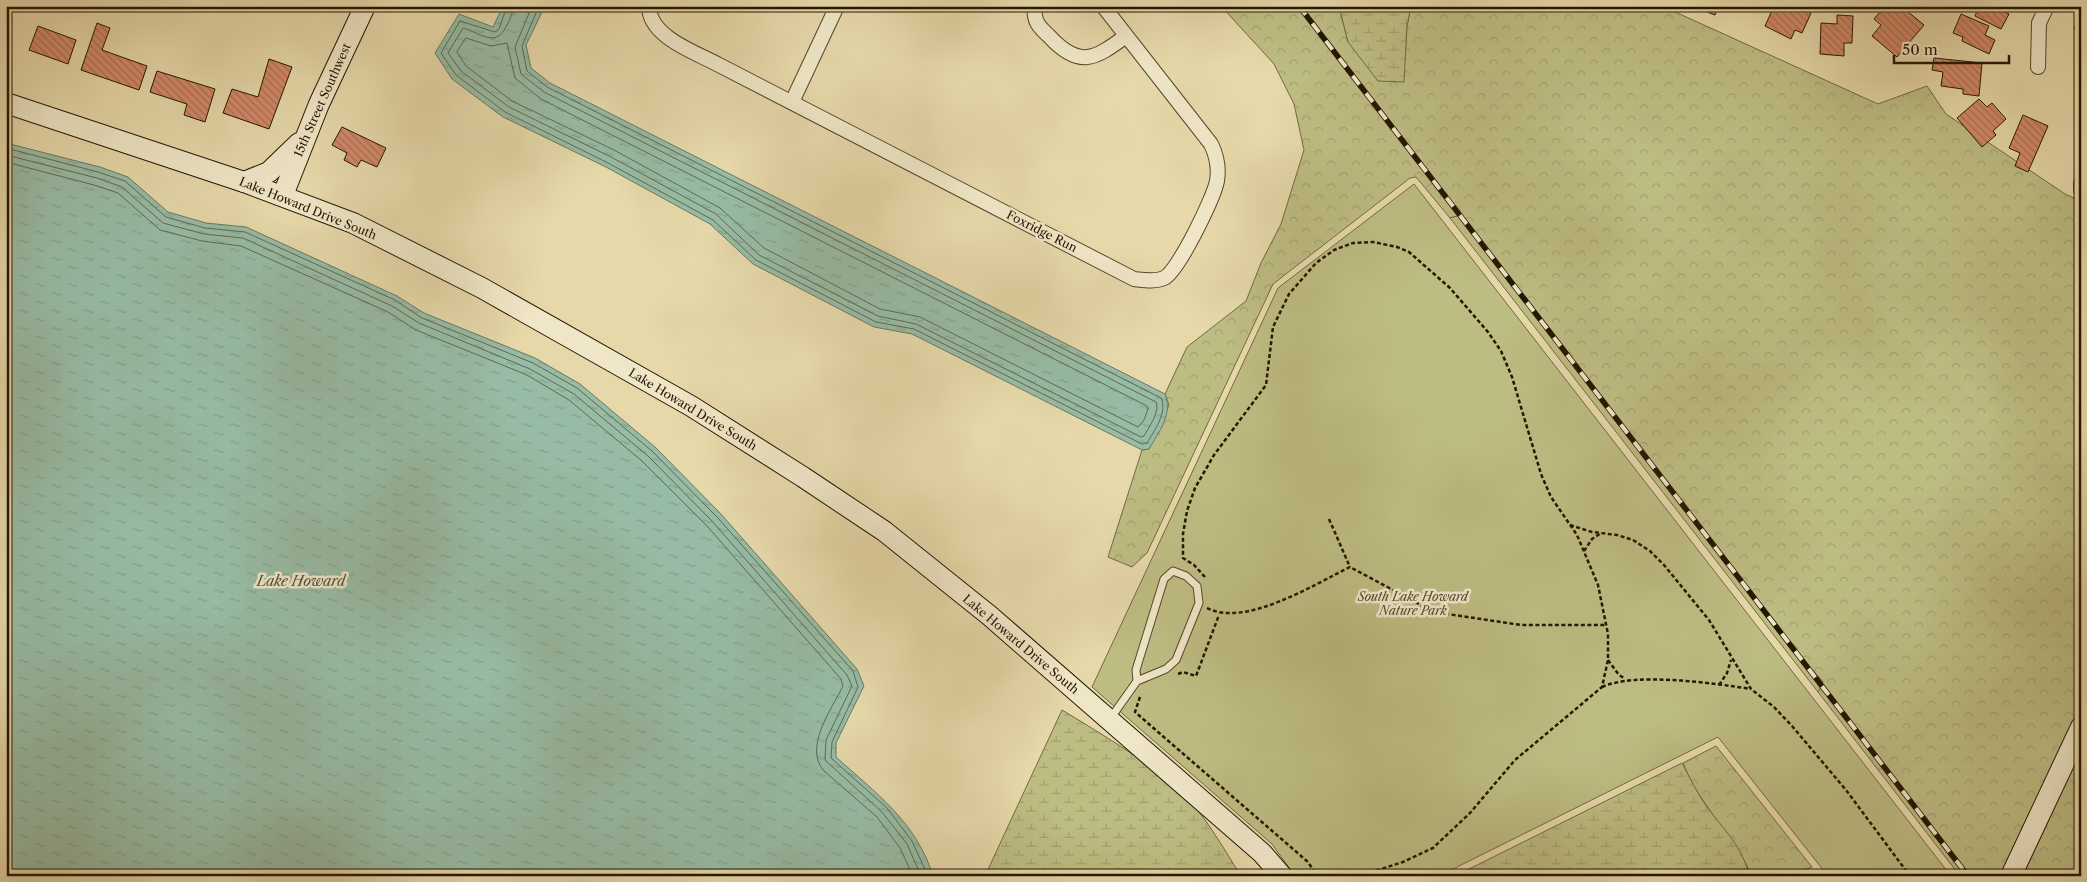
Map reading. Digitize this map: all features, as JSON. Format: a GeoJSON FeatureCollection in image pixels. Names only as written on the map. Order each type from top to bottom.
{"type":"FeatureCollection","features":[{"type":"Feature","properties":{"kind":"street","name":"15th Street Southwest"},"geometry":{"type":"LineString","coordinates":[[283,195],[304,138],[365,6]]}},
{"type":"Feature","properties":{"kind":"street","name":"Foxridge Run"},"geometry":{"type":"LineString","coordinates":[[649,6],[649,16],[657,28],[666,35],[792,102],[1134,279],[1147,281],[1165,278],[1182,258],[1217,183],[1216,154],[1103,6]]}},
{"type":"Feature","properties":{"kind":"street"},"geometry":{"type":"LineString","coordinates":[[792,102],[837,6]]}},
{"type":"Feature","properties":{"kind":"street"},"geometry":{"type":"LineString","coordinates":[[1034,6],[1035,22],[1062,51],[1074,56],[1088,57],[1102,54],[1126,36]]}},
{"type":"Feature","properties":{"kind":"street"},"geometry":{"type":"LineString","coordinates":[[2038,68],[2039,23],[2047,6]]}},
{"type":"Feature","properties":{"kind":"street","name":"Lake Howard Drive South"},"geometry":{"type":"LineString","coordinates":[[6,103],[283,195],[353,223],[482,288],[675,397],[803,476],[884,530],[995,620],[1262,852],[1282,876]]}},
{"type":"Feature","properties":{"kind":"street"},"geometry":{"type":"LineString","coordinates":[[244,182],[269,172],[304,138]]}},
{"type":"Feature","properties":{"kind":"street"},"geometry":{"type":"LineString","coordinates":[[2081,184],[2081,189]]}},
{"type":"Feature","properties":{"kind":"street"},"geometry":{"type":"LineString","coordinates":[[2011,876],[2081,727]]}},
{"type":"Feature","properties":{"kind":"lane"},"geometry":{"type":"LineString","coordinates":[[1109,719],[1137,682],[1166,669],[1176,660],[1198,603],[1197,586],[1186,576],[1172,571],[1164,579],[1136,670],[1137,682]]}},
{"type":"Feature","properties":{"kind":"path"},"geometry":{"type":"LineString","coordinates":[[1206,579],[1194,565],[1183,558],[1183,534],[1195,488],[1214,455],[1266,385],[1273,327],[1289,294],[1316,263],[1334,250],[1352,243],[1374,242],[1397,247],[1409,252],[1450,288],[1488,332],[1501,351],[1512,377],[1541,474],[1551,497],[1584,551],[1598,585],[1607,625],[1608,660],[1602,686]]}},
{"type":"Feature","properties":{"kind":"path"},"geometry":{"type":"LineString","coordinates":[[1329,519],[1350,567],[1434,612],[1521,625],[1607,625]]}},
{"type":"Feature","properties":{"kind":"path"},"geometry":{"type":"LineString","coordinates":[[1569,524],[1601,533],[1617,534],[1633,540],[1650,551],[1708,620],[1750,689],[1774,707],[1792,726],[1846,790],[1910,876]]}},
{"type":"Feature","properties":{"kind":"path"},"geometry":{"type":"LineString","coordinates":[[1584,551],[1592,540],[1601,533]]}},
{"type":"Feature","properties":{"kind":"path"},"geometry":{"type":"LineString","coordinates":[[1207,608],[1219,614],[1264,608],[1350,567]]}},
{"type":"Feature","properties":{"kind":"path"},"geometry":{"type":"LineString","coordinates":[[1719,685],[1727,673],[1731,659]]}},
{"type":"Feature","properties":{"kind":"path"},"geometry":{"type":"LineString","coordinates":[[1608,660],[1619,675],[1625,679]]}},
{"type":"Feature","properties":{"kind":"path"},"geometry":{"type":"LineString","coordinates":[[1359,876],[1403,862],[1432,848],[1470,813],[1515,760],[1602,686],[1625,679],[1719,685],[1750,689]]}},
{"type":"Feature","properties":{"kind":"path"},"geometry":{"type":"LineString","coordinates":[[1135,712],[1308,862],[1317,876]]}},
{"type":"Feature","properties":{"kind":"green space"},"geometry":{"type":"Polygon","coordinates":[[[1221,6],[1339,6],[1348,42],[1403,82],[1407,26],[1411,6],[1662,6],[1878,104],[1927,86],[1946,114],[2065,194],[2081,201],[2081,708],[2002,876],[1960,876],[1818,692],[1823,682],[1787,641],[1464,218],[1461,215],[1450,218],[1416,177],[1410,178],[1273,284],[1147,553],[1132,567],[1108,557],[1142,450],[1149,449],[1169,405],[1165,394],[1187,347],[1246,301],[1261,263],[1281,224],[1304,150],[1294,104],[1274,64],[1221,6]]]}},
{"type":"Feature","properties":{"kind":"green space"},"geometry":{"type":"Polygon","coordinates":[[[1339,6],[1411,6],[1407,26],[1404,82],[1378,81],[1348,42],[1339,6]]]}},
{"type":"Feature","properties":{"kind":"green space","name":"South Lake Howard Nature Park"},"geometry":{"type":"Polygon","coordinates":[[[1414,184],[1951,876],[1828,876],[1718,737],[1439,876],[1295,876],[1272,844],[1092,687],[1278,288],[1414,184]]]}},
{"type":"Feature","properties":{"kind":"green space"},"geometry":{"type":"Polygon","coordinates":[[[1461,215],[1787,641],[1823,682],[1818,692],[1450,218],[1461,215]]]}},
{"type":"Feature","properties":{"kind":"green space"},"geometry":{"type":"Polygon","coordinates":[[[1062,710],[1128,751],[1175,787],[1189,800],[1203,818],[1241,876],[985,876],[1062,710]]]}},
{"type":"Feature","properties":{"kind":"green space"},"geometry":{"type":"Polygon","coordinates":[[[1716,746],[1812,867],[1789,876],[1749,876],[1747,865],[1692,784],[1683,763],[1716,746]]]}},
{"type":"Feature","properties":{"kind":"green space"},"geometry":{"type":"Polygon","coordinates":[[[2081,746],[2081,876],[2020,876],[2081,746]]]}},
{"type":"Feature","properties":{"kind":"green space"},"geometry":{"type":"Polygon","coordinates":[[[1682,763],[1703,802],[1738,847],[1749,876],[1455,876],[1682,763]]]}},
{"type":"Feature","properties":{"kind":"water"},"geometry":{"type":"Polygon","coordinates":[[[503,6],[545,6],[526,45],[531,68],[550,83],[1165,394],[1167,409],[1164,423],[1149,449],[1142,450],[912,334],[874,327],[753,264],[710,224],[606,167],[503,117],[452,79],[435,53],[459,14],[493,27],[503,6]]]}},
{"type":"Feature","properties":{"kind":"water","name":"Lake Howard"},"geometry":{"type":"Polygon","coordinates":[[[6,143],[100,167],[128,177],[168,212],[206,223],[246,227],[397,296],[424,313],[535,358],[580,384],[655,447],[721,514],[857,669],[864,686],[836,743],[836,757],[880,796],[906,824],[926,857],[933,876],[6,876],[6,143]]]}},
{"type":"Feature","properties":{"kind":"building"},"geometry":{"type":"Polygon","coordinates":[[[1704,6],[1719,6],[1715,15],[1702,10],[1704,6]]]}},
{"type":"Feature","properties":{"kind":"building"},"geometry":{"type":"Polygon","coordinates":[[[1774,6],[1797,6],[1811,13],[1802,33],[1795,30],[1791,39],[1765,26],[1774,6]]]}},
{"type":"Feature","properties":{"kind":"building"},"geometry":{"type":"Polygon","coordinates":[[[1885,6],[1901,6],[1924,25],[1897,57],[1872,36],[1881,25],[1874,19],[1885,6]]]}},
{"type":"Feature","properties":{"kind":"building"},"geometry":{"type":"Polygon","coordinates":[[[1967,6],[2001,6],[1999,10],[2009,14],[2001,29],[1975,16],[1977,11],[1967,6]]]}},
{"type":"Feature","properties":{"kind":"building"},"geometry":{"type":"Polygon","coordinates":[[[1961,14],[1989,26],[1985,35],[1995,40],[1989,54],[1962,41],[1963,37],[1953,33],[1961,14]]]}},
{"type":"Feature","properties":{"kind":"building"},"geometry":{"type":"Polygon","coordinates":[[[2081,14],[2081,32],[2074,29],[2081,14]]]}},
{"type":"Feature","properties":{"kind":"building"},"geometry":{"type":"Polygon","coordinates":[[[1837,15],[1853,16],[1852,43],[1844,43],[1844,56],[1820,54],[1821,23],[1837,24],[1837,15]]]}},
{"type":"Feature","properties":{"kind":"building"},"geometry":{"type":"Polygon","coordinates":[[[97,23],[110,28],[102,50],[147,66],[139,90],[81,70],[97,23]]]}},
{"type":"Feature","properties":{"kind":"building"},"geometry":{"type":"Polygon","coordinates":[[[38,26],[76,40],[68,64],[29,50],[38,26]]]}},
{"type":"Feature","properties":{"kind":"building"},"geometry":{"type":"Polygon","coordinates":[[[1934,58],[1982,63],[1979,96],[1963,94],[1963,89],[1941,86],[1943,72],[1932,70],[1934,58]]]}},
{"type":"Feature","properties":{"kind":"building"},"geometry":{"type":"Polygon","coordinates":[[[269,59],[292,67],[269,129],[223,113],[232,89],[258,97],[269,59]]]}},
{"type":"Feature","properties":{"kind":"building"},"geometry":{"type":"Polygon","coordinates":[[[157,71],[215,89],[205,122],[184,115],[187,104],[150,92],[157,71]]]}},
{"type":"Feature","properties":{"kind":"building"},"geometry":{"type":"Polygon","coordinates":[[[1979,99],[1987,107],[1992,103],[2006,119],[1993,131],[1996,135],[1982,147],[1957,118],[1979,99]]]}},
{"type":"Feature","properties":{"kind":"building"},"geometry":{"type":"Polygon","coordinates":[[[2023,115],[2048,126],[2028,172],[2015,166],[2020,153],[2009,148],[2023,115]]]}},
{"type":"Feature","properties":{"kind":"building"},"geometry":{"type":"Polygon","coordinates":[[[342,127],[386,148],[377,167],[361,160],[357,167],[344,160],[347,153],[332,145],[342,127]]]}},
{"type":"Feature","properties":{"kind":"railway"},"geometry":{"type":"LineString","coordinates":[[1299,6],[1968,876]]}}]}
